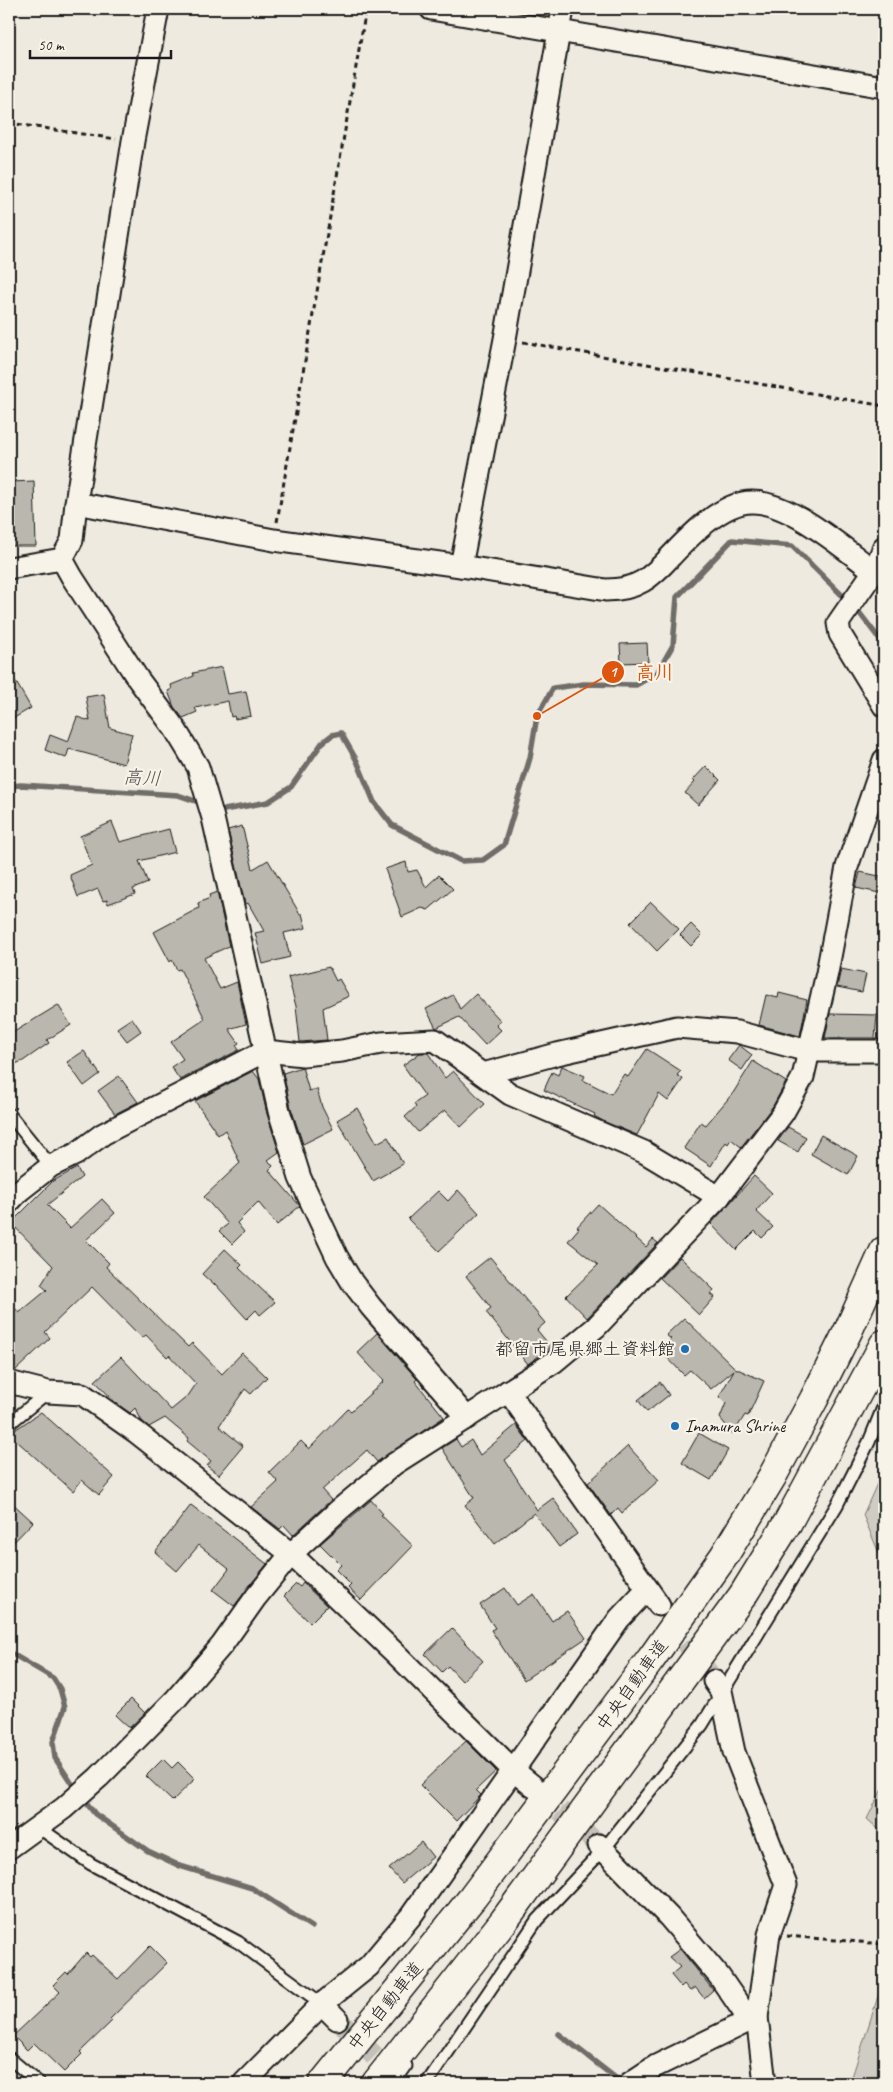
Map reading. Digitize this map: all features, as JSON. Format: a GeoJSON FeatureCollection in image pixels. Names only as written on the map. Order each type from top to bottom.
{"type":"FeatureCollection","features":[{"type":"Feature","properties":{"kind":"highway","name":"中央自動車道"},"geometry":{"type":"LineString","coordinates":[[320,2077],[396,1992],[473,1897],[651,1659],[724,1556],[772,1477],[814,1399],[849,1329],[884,1251]]}},
{"type":"Feature","properties":{"kind":"highway"},"geometry":{"type":"LineString","coordinates":[[376,2083],[503,1922],[743,1596],[788,1522],[884,1344]]}},
{"type":"Feature","properties":{"kind":"street"},"geometry":{"type":"LineString","coordinates":[[62,559],[72,540],[76,503],[134,141],[158,9]]}},
{"type":"Feature","properties":{"kind":"street"},"geometry":{"type":"LineString","coordinates":[[431,9],[884,87]]}},
{"type":"Feature","properties":{"kind":"street"},"geometry":{"type":"LineString","coordinates":[[462,566],[505,339],[563,9]]}},
{"type":"Feature","properties":{"kind":"street"},"geometry":{"type":"LineString","coordinates":[[76,503],[274,540],[462,566],[606,590],[624,590],[644,582],[658,571],[706,523],[728,508],[752,502],[776,508],[806,522],[870,576]]}},
{"type":"Feature","properties":{"kind":"street"},"geometry":{"type":"LineString","coordinates":[[884,547],[870,576],[838,623],[840,634],[884,706]]}},
{"type":"Feature","properties":{"kind":"street"},"geometry":{"type":"LineString","coordinates":[[9,568],[62,559]]}},
{"type":"Feature","properties":{"kind":"street"},"geometry":{"type":"LineString","coordinates":[[62,559],[138,679],[175,729],[198,767],[214,818],[279,1111],[300,1178],[337,1257],[371,1308],[467,1418]]}},
{"type":"Feature","properties":{"kind":"street"},"geometry":{"type":"LineString","coordinates":[[9,1848],[64,1808],[99,1777],[175,1700],[222,1645],[256,1597],[291,1554],[339,1510],[394,1464],[554,1362],[596,1327],[719,1197],[783,1113],[803,1077],[827,973],[848,867],[884,760]]}},
{"type":"Feature","properties":{"kind":"street"},"geometry":{"type":"LineString","coordinates":[[483,1074],[557,1054],[677,1027],[737,1032],[808,1051],[884,1051]]}},
{"type":"Feature","properties":{"kind":"street"},"geometry":{"type":"LineString","coordinates":[[9,1202],[19,1191],[51,1166],[76,1154],[103,1134],[265,1051],[303,1054],[342,1051],[381,1043],[435,1040],[483,1074],[492,1083],[510,1094],[644,1152],[719,1197]]}},
{"type":"Feature","properties":{"kind":"street"},"geometry":{"type":"LineString","coordinates":[[9,1382],[48,1392],[82,1394],[136,1432],[291,1554],[395,1652],[513,1770],[534,1787]]}},
{"type":"Feature","properties":{"kind":"street"},"geometry":{"type":"LineString","coordinates":[[244,2083],[322,2004],[368,1966],[411,1916],[619,1619],[654,1597],[508,1391]]}},
{"type":"Feature","properties":{"kind":"street"},"geometry":{"type":"LineString","coordinates":[[718,1686],[734,1752],[786,1885],[769,1935],[753,2019],[765,2083]]}},
{"type":"Feature","properties":{"kind":"street"},"geometry":{"type":"LineString","coordinates":[[601,1847],[669,1917],[753,2019]]}},
{"type":"Feature","properties":{"kind":"street"},"geometry":{"type":"LineString","coordinates":[[322,2004],[337,2019]]}},
{"type":"Feature","properties":{"kind":"street"},"geometry":{"type":"LineString","coordinates":[[631,2082],[656,2066],[753,2019]]}},
{"type":"Feature","properties":{"kind":"lane"},"geometry":{"type":"LineString","coordinates":[[9,1114],[51,1166]]}},
{"type":"Feature","properties":{"kind":"lane"},"geometry":{"type":"LineString","coordinates":[[9,1424],[48,1392]]}},
{"type":"Feature","properties":{"kind":"lane"},"geometry":{"type":"LineString","coordinates":[[426,2083],[538,1920],[702,1725],[718,1686],[837,1505],[869,1442],[884,1405]]}},
{"type":"Feature","properties":{"kind":"lane"},"geometry":{"type":"LineString","coordinates":[[38,1827],[91,1864],[238,1942],[322,2004]]}},
{"type":"Feature","properties":{"kind":"lane"},"geometry":{"type":"LineString","coordinates":[[394,2083],[503,1922]]}},
{"type":"Feature","properties":{"kind":"lane"},"geometry":{"type":"LineString","coordinates":[[9,2058],[40,2083]]}},
{"type":"Feature","properties":{"kind":"path"},"geometry":{"type":"LineString","coordinates":[[274,540],[366,9]]}},
{"type":"Feature","properties":{"kind":"path"},"geometry":{"type":"LineString","coordinates":[[9,123],[134,141]]}},
{"type":"Feature","properties":{"kind":"path"},"geometry":{"type":"LineString","coordinates":[[505,339],[884,406]]}},
{"type":"Feature","properties":{"kind":"path"},"geometry":{"type":"LineString","coordinates":[[769,1935],[884,1944]]}},
{"type":"Feature","properties":{"kind":"shaded area"},"geometry":{"type":"Polygon","coordinates":[[[884,1468],[884,1565],[863,1515],[884,1468]]]}},
{"type":"Feature","properties":{"kind":"shaded area"},"geometry":{"type":"Polygon","coordinates":[[[884,1785],[884,1834],[867,1819],[884,1785]]]}},
{"type":"Feature","properties":{"kind":"shaded area"},"geometry":{"type":"Polygon","coordinates":[[[884,1978],[884,2083],[850,2083],[884,1978]]]}},
{"type":"Feature","properties":{"kind":"building"},"geometry":{"type":"Polygon","coordinates":[[[34,481],[36,546],[12,546],[10,482],[34,481]]]}},
{"type":"Feature","properties":{"kind":"building"},"geometry":{"type":"Polygon","coordinates":[[[647,643],[648,662],[621,663],[620,644],[647,643]]]}},
{"type":"Feature","properties":{"kind":"building"},"geometry":{"type":"Polygon","coordinates":[[[222,667],[228,694],[246,691],[251,716],[235,719],[234,716],[231,717],[228,701],[195,708],[197,712],[183,718],[174,707],[168,691],[172,689],[171,685],[194,676],[193,673],[222,667]]]}},
{"type":"Feature","properties":{"kind":"building"},"geometry":{"type":"Polygon","coordinates":[[[9,670],[31,708],[9,721],[9,670]]]}},
{"type":"Feature","properties":{"kind":"building"},"geometry":{"type":"Polygon","coordinates":[[[104,694],[110,728],[132,734],[124,764],[69,749],[66,758],[45,750],[50,735],[68,742],[77,717],[90,721],[86,697],[104,694]]]}},
{"type":"Feature","properties":{"kind":"building"},"geometry":{"type":"Polygon","coordinates":[[[706,766],[720,780],[698,805],[685,793],[695,782],[693,780],[706,766]]]}},
{"type":"Feature","properties":{"kind":"building"},"geometry":{"type":"Polygon","coordinates":[[[112,822],[120,842],[169,829],[175,852],[139,861],[148,883],[133,889],[135,894],[108,904],[107,900],[103,901],[98,889],[78,897],[70,875],[92,865],[80,836],[112,822]]]}},
{"type":"Feature","properties":{"kind":"building"},"geometry":{"type":"Polygon","coordinates":[[[242,826],[253,869],[268,860],[300,914],[302,914],[306,928],[284,933],[290,957],[263,964],[255,933],[264,931],[248,903],[245,904],[228,830],[242,826]]]}},
{"type":"Feature","properties":{"kind":"building"},"geometry":{"type":"Polygon","coordinates":[[[406,862],[408,872],[417,870],[426,887],[439,875],[453,889],[428,910],[422,908],[402,917],[385,869],[406,862]]]}},
{"type":"Feature","properties":{"kind":"building"},"geometry":{"type":"Polygon","coordinates":[[[860,872],[884,877],[884,894],[856,888],[860,872]]]}},
{"type":"Feature","properties":{"kind":"building"},"geometry":{"type":"Polygon","coordinates":[[[217,892],[229,946],[204,958],[220,989],[237,982],[246,1024],[229,1029],[239,1043],[236,1045],[239,1050],[180,1080],[171,1067],[183,1059],[171,1042],[205,1019],[180,969],[177,970],[172,960],[170,962],[154,932],[199,908],[198,903],[210,898],[209,895],[217,892]]]}},
{"type":"Feature","properties":{"kind":"building"},"geometry":{"type":"Polygon","coordinates":[[[651,902],[679,929],[657,951],[630,923],[651,902]]]}},
{"type":"Feature","properties":{"kind":"building"},"geometry":{"type":"Polygon","coordinates":[[[691,924],[702,935],[691,946],[680,935],[691,924]]]}},
{"type":"Feature","properties":{"kind":"building"},"geometry":{"type":"Polygon","coordinates":[[[329,967],[336,981],[339,979],[349,996],[323,1008],[327,1040],[300,1042],[296,1006],[288,977],[329,967]]]}},
{"type":"Feature","properties":{"kind":"building"},"geometry":{"type":"Polygon","coordinates":[[[841,969],[866,974],[862,992],[837,987],[841,969]]]}},
{"type":"Feature","properties":{"kind":"building"},"geometry":{"type":"Polygon","coordinates":[[[779,993],[807,1000],[800,1036],[759,1025],[766,995],[778,998],[779,993]]]}},
{"type":"Feature","properties":{"kind":"building"},"geometry":{"type":"Polygon","coordinates":[[[476,994],[501,1021],[496,1025],[501,1030],[485,1045],[459,1017],[436,1028],[426,1009],[453,995],[460,1009],[476,994]]]}},
{"type":"Feature","properties":{"kind":"building"},"geometry":{"type":"Polygon","coordinates":[[[58,1005],[71,1025],[47,1040],[49,1043],[23,1061],[15,1064],[13,1059],[9,1061],[9,1035],[58,1005]]]}},
{"type":"Feature","properties":{"kind":"building"},"geometry":{"type":"Polygon","coordinates":[[[830,1014],[877,1015],[875,1038],[825,1038],[830,1014]]]}},
{"type":"Feature","properties":{"kind":"building"},"geometry":{"type":"Polygon","coordinates":[[[132,1018],[141,1031],[127,1041],[117,1028],[132,1018]]]}},
{"type":"Feature","properties":{"kind":"building"},"geometry":{"type":"Polygon","coordinates":[[[739,1045],[752,1055],[742,1070],[728,1060],[739,1045]]]}},
{"type":"Feature","properties":{"kind":"building"},"geometry":{"type":"Polygon","coordinates":[[[647,1049],[681,1071],[677,1075],[683,1079],[668,1101],[659,1094],[637,1135],[605,1122],[594,1116],[595,1114],[544,1090],[552,1072],[558,1075],[562,1066],[585,1076],[583,1080],[611,1094],[624,1074],[628,1077],[647,1049]]]}},
{"type":"Feature","properties":{"kind":"building"},"geometry":{"type":"Polygon","coordinates":[[[84,1051],[100,1074],[84,1086],[67,1062],[84,1051]]]}},
{"type":"Feature","properties":{"kind":"building"},"geometry":{"type":"Polygon","coordinates":[[[420,1053],[428,1053],[445,1078],[453,1071],[485,1104],[461,1127],[445,1110],[418,1132],[405,1117],[416,1107],[414,1104],[425,1096],[403,1065],[420,1053]]]}},
{"type":"Feature","properties":{"kind":"building"},"geometry":{"type":"Polygon","coordinates":[[[753,1061],[786,1082],[773,1106],[741,1147],[731,1139],[728,1144],[726,1142],[711,1166],[684,1148],[701,1122],[706,1125],[733,1093],[753,1061]]]}},
{"type":"Feature","properties":{"kind":"building"},"geometry":{"type":"Polygon","coordinates":[[[302,1067],[309,1091],[317,1089],[322,1107],[333,1129],[303,1144],[291,1108],[283,1073],[302,1067]]]}},
{"type":"Feature","properties":{"kind":"building"},"geometry":{"type":"Polygon","coordinates":[[[253,1071],[259,1079],[267,1114],[279,1152],[268,1160],[273,1166],[269,1170],[300,1206],[277,1225],[258,1202],[237,1223],[244,1232],[232,1244],[219,1231],[228,1224],[204,1197],[240,1163],[225,1130],[218,1135],[195,1101],[253,1071]]]}},
{"type":"Feature","properties":{"kind":"building"},"geometry":{"type":"Polygon","coordinates":[[[119,1076],[138,1102],[115,1114],[98,1091],[119,1076]]]}},
{"type":"Feature","properties":{"kind":"building"},"geometry":{"type":"Polygon","coordinates":[[[357,1108],[377,1143],[388,1137],[403,1164],[373,1181],[337,1120],[357,1108]]]}},
{"type":"Feature","properties":{"kind":"building"},"geometry":{"type":"Polygon","coordinates":[[[788,1127],[806,1137],[798,1152],[778,1141],[788,1127]]]}},
{"type":"Feature","properties":{"kind":"building"},"geometry":{"type":"Polygon","coordinates":[[[821,1135],[858,1156],[848,1175],[811,1154],[821,1135]]]}},
{"type":"Feature","properties":{"kind":"building"},"geometry":{"type":"Polygon","coordinates":[[[77,1168],[82,1177],[47,1205],[70,1228],[102,1199],[115,1213],[86,1240],[109,1263],[106,1267],[188,1347],[192,1343],[222,1374],[242,1353],[267,1377],[251,1394],[245,1389],[219,1426],[243,1446],[219,1475],[207,1466],[211,1461],[187,1441],[189,1438],[165,1418],[149,1427],[142,1421],[135,1408],[130,1413],[116,1403],[95,1381],[121,1357],[171,1410],[188,1396],[196,1384],[169,1355],[167,1357],[146,1335],[142,1338],[92,1287],[45,1332],[50,1338],[15,1371],[9,1370],[9,1301],[19,1313],[47,1290],[41,1285],[53,1266],[11,1223],[53,1181],[77,1168]]]}},
{"type":"Feature","properties":{"kind":"building"},"geometry":{"type":"Polygon","coordinates":[[[754,1176],[772,1193],[756,1211],[773,1227],[762,1238],[755,1231],[736,1250],[711,1224],[754,1176]]]}},
{"type":"Feature","properties":{"kind":"building"},"geometry":{"type":"Polygon","coordinates":[[[458,1190],[479,1213],[439,1251],[408,1219],[438,1191],[448,1201],[458,1190]]]}},
{"type":"Feature","properties":{"kind":"building"},"geometry":{"type":"Polygon","coordinates":[[[598,1204],[646,1247],[653,1239],[658,1243],[587,1318],[566,1296],[598,1265],[568,1241],[579,1228],[577,1227],[598,1204]]]}},
{"type":"Feature","properties":{"kind":"building"},"geometry":{"type":"Polygon","coordinates":[[[225,1249],[242,1265],[239,1268],[275,1302],[260,1315],[256,1310],[247,1319],[215,1284],[202,1274],[225,1249]]]}},
{"type":"Feature","properties":{"kind":"building"},"geometry":{"type":"Polygon","coordinates":[[[490,1257],[545,1323],[537,1330],[551,1347],[528,1364],[486,1312],[491,1308],[466,1276],[490,1257]]]}},
{"type":"Feature","properties":{"kind":"building"},"geometry":{"type":"Polygon","coordinates":[[[680,1257],[714,1290],[711,1294],[715,1297],[699,1315],[660,1278],[680,1257]]]}},
{"type":"Feature","properties":{"kind":"building"},"geometry":{"type":"Polygon","coordinates":[[[684,1318],[735,1368],[764,1381],[748,1416],[745,1415],[733,1434],[720,1418],[726,1403],[719,1397],[734,1370],[711,1389],[690,1370],[684,1375],[660,1350],[671,1339],[666,1335],[684,1318]]]}},
{"type":"Feature","properties":{"kind":"building"},"geometry":{"type":"Polygon","coordinates":[[[377,1333],[417,1379],[415,1381],[444,1417],[377,1462],[367,1450],[322,1490],[331,1500],[293,1535],[284,1525],[280,1529],[251,1507],[278,1482],[269,1472],[301,1441],[309,1449],[348,1409],[351,1411],[384,1381],[357,1352],[377,1333]]]}},
{"type":"Feature","properties":{"kind":"building"},"geometry":{"type":"Polygon","coordinates":[[[660,1382],[669,1395],[647,1412],[638,1400],[660,1382]]]}},
{"type":"Feature","properties":{"kind":"building"},"geometry":{"type":"Polygon","coordinates":[[[41,1412],[114,1477],[99,1495],[82,1480],[73,1491],[9,1434],[41,1412]]]}},
{"type":"Feature","properties":{"kind":"building"},"geometry":{"type":"Polygon","coordinates":[[[516,1425],[528,1441],[505,1460],[537,1510],[553,1498],[577,1534],[559,1547],[534,1513],[495,1544],[465,1505],[474,1498],[442,1448],[456,1439],[461,1447],[471,1440],[480,1455],[516,1425]]]}},
{"type":"Feature","properties":{"kind":"building"},"geometry":{"type":"Polygon","coordinates":[[[699,1433],[728,1450],[711,1480],[682,1463],[699,1433]]]}},
{"type":"Feature","properties":{"kind":"building"},"geometry":{"type":"Polygon","coordinates":[[[628,1446],[659,1480],[622,1513],[618,1508],[611,1515],[588,1483],[628,1446]]]}},
{"type":"Feature","properties":{"kind":"building"},"geometry":{"type":"Polygon","coordinates":[[[9,1500],[33,1522],[9,1547],[9,1500]]]}},
{"type":"Feature","properties":{"kind":"building"},"geometry":{"type":"Polygon","coordinates":[[[371,1500],[383,1514],[381,1515],[413,1546],[361,1600],[348,1588],[351,1585],[336,1570],[341,1565],[320,1544],[371,1500]]]}},
{"type":"Feature","properties":{"kind":"building"},"geometry":{"type":"Polygon","coordinates":[[[191,1505],[267,1564],[234,1606],[213,1590],[229,1569],[199,1545],[177,1571],[155,1552],[191,1505]]]}},
{"type":"Feature","properties":{"kind":"building"},"geometry":{"type":"Polygon","coordinates":[[[303,1583],[327,1606],[310,1623],[284,1596],[296,1584],[300,1587],[303,1583]]]}},
{"type":"Feature","properties":{"kind":"building"},"geometry":{"type":"Polygon","coordinates":[[[505,1588],[517,1605],[534,1594],[552,1621],[567,1611],[586,1638],[524,1680],[491,1630],[495,1628],[480,1605],[505,1588]]]}},
{"type":"Feature","properties":{"kind":"building"},"geometry":{"type":"Polygon","coordinates":[[[452,1628],[483,1661],[462,1681],[448,1666],[442,1672],[425,1654],[452,1628]]]}},
{"type":"Feature","properties":{"kind":"building"},"geometry":{"type":"Polygon","coordinates":[[[131,1699],[145,1713],[129,1728],[115,1715],[131,1699]]]}},
{"type":"Feature","properties":{"kind":"building"},"geometry":{"type":"Polygon","coordinates":[[[466,1741],[496,1771],[476,1790],[481,1795],[456,1821],[420,1785],[466,1741]]]}},
{"type":"Feature","properties":{"kind":"building"},"geometry":{"type":"Polygon","coordinates":[[[163,1759],[172,1768],[178,1762],[195,1779],[172,1801],[146,1776],[163,1759]]]}},
{"type":"Feature","properties":{"kind":"building"},"geometry":{"type":"Polygon","coordinates":[[[421,1842],[433,1857],[402,1883],[389,1869],[421,1842]]]}},
{"type":"Feature","properties":{"kind":"building"},"geometry":{"type":"Polygon","coordinates":[[[150,1946],[167,1963],[110,2019],[112,2021],[80,2052],[82,2054],[64,2072],[34,2043],[27,2050],[13,2036],[60,1992],[53,1985],[66,1972],[68,1974],[86,1953],[90,1957],[92,1955],[118,1979],[150,1946]]]}},
{"type":"Feature","properties":{"kind":"building"},"geometry":{"type":"Polygon","coordinates":[[[680,1949],[713,1990],[704,1998],[695,1987],[690,1991],[684,1984],[681,1987],[671,1975],[680,1967],[669,1957],[680,1949]]]}},
{"type":"Feature","properties":{"kind":"waterway","name":"高川"},"geometry":{"type":"LineString","coordinates":[[215,808],[224,810],[268,802],[291,787],[322,743],[332,735],[341,733],[357,761],[374,802],[392,825],[461,861],[483,860],[504,845],[530,758],[537,716],[553,688],[584,684],[636,685],[657,673],[673,645],[677,597],[732,540],[792,546],[848,601]]}},
{"type":"Feature","properties":{"kind":"waterway","name":"高川"},"geometry":{"type":"LineString","coordinates":[[855,607],[884,645]]}},
{"type":"Feature","properties":{"kind":"waterway","name":"高川"},"geometry":{"type":"LineString","coordinates":[[9,786],[21,785],[178,795],[204,804]]}},
{"type":"Feature","properties":{"kind":"waterway"},"geometry":{"type":"LineString","coordinates":[[9,1652],[53,1678],[60,1689],[65,1707],[53,1742],[55,1758],[76,1790]]}},
{"type":"Feature","properties":{"kind":"waterway"},"geometry":{"type":"LineString","coordinates":[[82,1797],[95,1814],[148,1851],[180,1866],[252,1888],[312,1927]]}},
{"type":"Feature","properties":{"kind":"waterway"},"geometry":{"type":"LineString","coordinates":[[559,2034],[622,2083]]}},
{"type":"Feature","properties":{"kind":"tunnel"},"geometry":{"type":"LineString","coordinates":[[667,1616],[714,1681]]}},
{"type":"Feature","properties":{"kind":"tunnel"},"geometry":{"type":"LineString","coordinates":[[536,1789],[599,1845]]}},
{"type":"Feature","properties":{"kind":"tunnel"},"geometry":{"type":"LineString","coordinates":[[337,2019],[402,2083]]}},
{"type":"Feature","properties":{"kind":"place","name":"高川"},"geometry":{"type":"Point","coordinates":[537,716]}},
{"type":"Feature","properties":{"kind":"place","name":"都留市尾県郷土資料館"},"geometry":{"type":"Point","coordinates":[685,1349]}},
{"type":"Feature","properties":{"kind":"place","name":"Inamura Shrine"},"geometry":{"type":"Point","coordinates":[675,1426]}}]}
